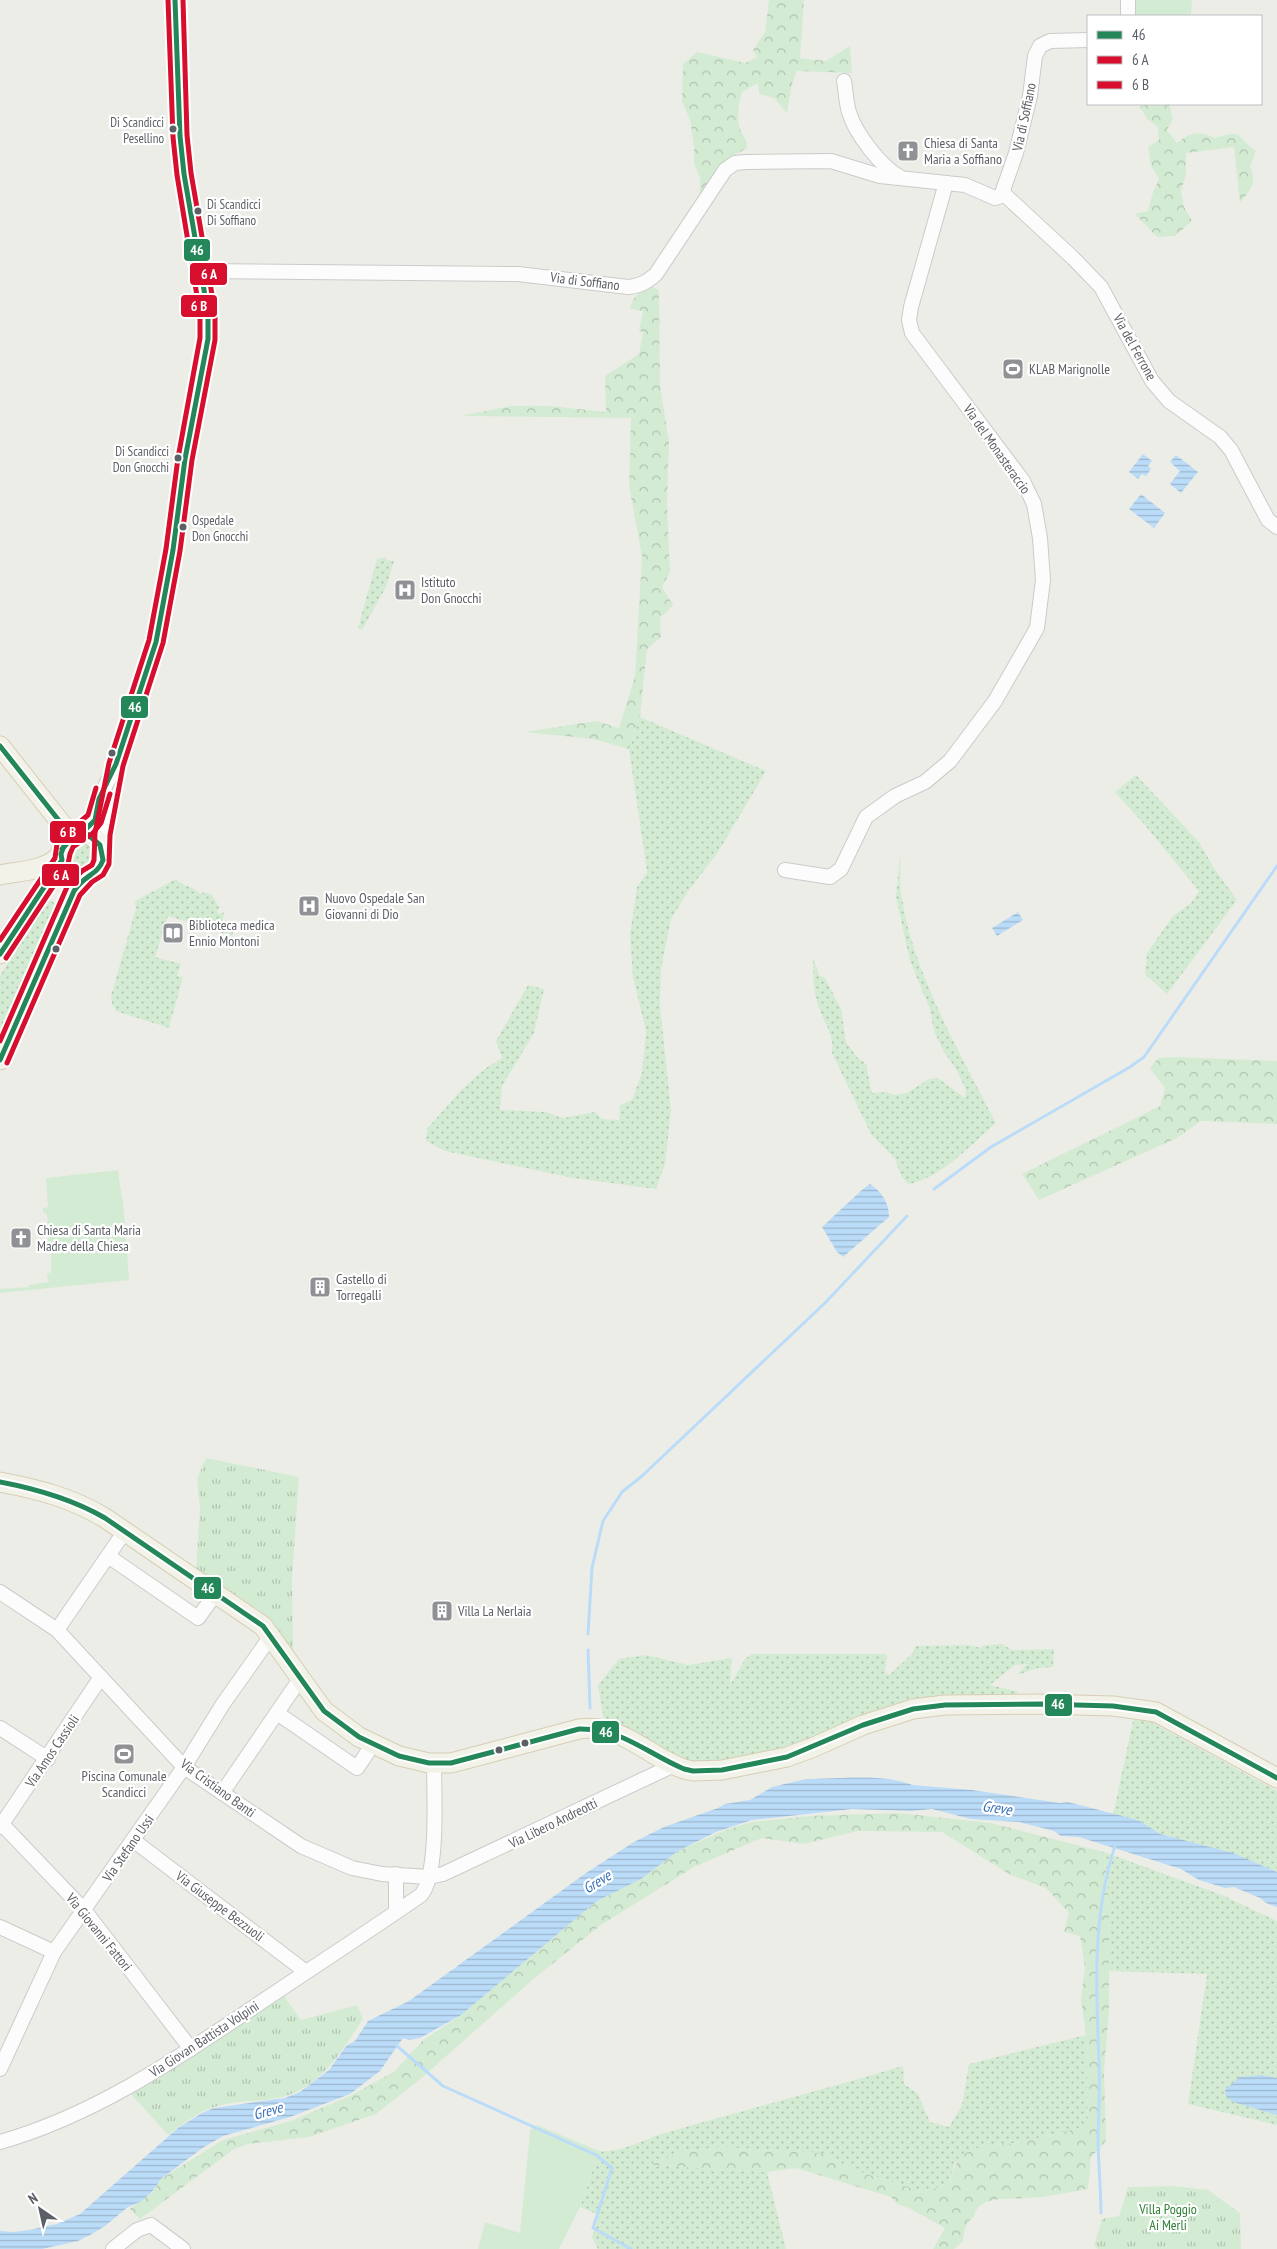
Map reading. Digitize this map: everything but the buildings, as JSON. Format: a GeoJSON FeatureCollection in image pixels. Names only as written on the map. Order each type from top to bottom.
{"type":"FeatureCollection","features":[{"type":"Feature","properties":{"kind":"main road"},"geometry":{"type":"LineString","coordinates":[[0,746],[74,836]]}},
{"type":"Feature","properties":{"kind":"main road"},"geometry":{"type":"LineString","coordinates":[[0,954],[62,857],[65,843],[74,836],[83,834],[91,836],[98,841],[102,849],[103,858],[100,866],[87,876],[74,891],[0,1060]]}},
{"type":"Feature","properties":{"kind":"main road"},"geometry":{"type":"LineString","coordinates":[[0,875],[43,866],[62,857]]}},
{"type":"Feature","properties":{"kind":"main road"},"geometry":{"type":"LineString","coordinates":[[62,857],[71,873],[87,876]]}},
{"type":"Feature","properties":{"kind":"main road"},"geometry":{"type":"LineString","coordinates":[[0,1482],[36,1489],[71,1500],[105,1518],[252,1617],[271,1636],[315,1701],[333,1719],[359,1737],[408,1760],[451,1763],[579,1729],[596,1728],[620,1734],[674,1765],[693,1771],[706,1771],[768,1761],[801,1753],[875,1720],[929,1707],[1071,1704],[1133,1708],[1156,1712],[1277,1778]]}},
{"type":"Feature","properties":{"kind":"street"},"geometry":{"type":"LineString","coordinates":[[102,849],[102,834],[116,764],[156,642],[173,550],[185,458],[208,339],[208,317],[184,174],[180,136],[175,0]]}},
{"type":"Feature","properties":{"kind":"street"},"geometry":{"type":"LineString","coordinates":[[1128,0],[1128,15]]}},
{"type":"Feature","properties":{"kind":"street","name":"Via di Soffiano"},"geometry":{"type":"LineString","coordinates":[[200,271],[518,274],[628,286],[644,284],[656,274],[725,170],[735,163],[787,160],[831,162],[880,176],[965,185],[996,198],[1004,194],[1030,96],[1034,56],[1040,46],[1050,41],[1087,40]]}},
{"type":"Feature","properties":{"kind":"street"},"geometry":{"type":"LineString","coordinates":[[844,81],[849,113],[870,148],[887,169],[905,180]]}},
{"type":"Feature","properties":{"kind":"street","name":"Via del Monasteraccio"},"geometry":{"type":"LineString","coordinates":[[785,870],[830,877],[841,869],[866,818],[895,796],[925,782],[950,761],[995,701],[1037,628],[1043,580],[1040,538],[1034,504],[1023,482],[912,333],[909,320],[946,183]]}},
{"type":"Feature","properties":{"kind":"street","name":"Via del Ferrone"},"geometry":{"type":"LineString","coordinates":[[1004,194],[1073,258],[1101,287],[1152,381],[1169,401],[1220,437],[1231,450],[1268,520],[1277,527]]}},
{"type":"Feature","properties":{"kind":"street"},"geometry":{"type":"LineString","coordinates":[[74,836],[84,831],[95,820],[99,799],[116,764]]}},
{"type":"Feature","properties":{"kind":"street"},"geometry":{"type":"LineString","coordinates":[[57,1630],[125,1531]]}},
{"type":"Feature","properties":{"kind":"street"},"geometry":{"type":"LineString","coordinates":[[108,1556],[198,1618],[216,1594]]}},
{"type":"Feature","properties":{"kind":"street","name":"Via Cristiano Banti"},"geometry":{"type":"LineString","coordinates":[[1,1596],[57,1630],[184,1767],[222,1794],[306,1849],[352,1868],[429,1877]]}},
{"type":"Feature","properties":{"kind":"street","name":"Via Stefano Ussi"},"geometry":{"type":"LineString","coordinates":[[0,2067],[54,1952],[85,1911],[184,1767],[223,1704],[271,1636]]}},
{"type":"Feature","properties":{"kind":"street","name":"Via Amos Cassioli"},"geometry":{"type":"LineString","coordinates":[[1,1824],[48,1759],[101,1677]]}},
{"type":"Feature","properties":{"kind":"street"},"geometry":{"type":"LineString","coordinates":[[222,1794],[300,1679]]}},
{"type":"Feature","properties":{"kind":"street"},"geometry":{"type":"LineString","coordinates":[[277,1714],[357,1768],[373,1744]]}},
{"type":"Feature","properties":{"kind":"street"},"geometry":{"type":"LineString","coordinates":[[0,1728],[48,1759]]}},
{"type":"Feature","properties":{"kind":"street"},"geometry":{"type":"LineString","coordinates":[[429,1877],[434,1831],[434,1763]]}},
{"type":"Feature","properties":{"kind":"street","name":"Via Libero Andreotti"},"geometry":{"type":"LineString","coordinates":[[429,1877],[451,1871],[475,1861],[674,1765]]}},
{"type":"Feature","properties":{"kind":"street","name":"Via Giovanni Fattori"},"geometry":{"type":"LineString","coordinates":[[1,1824],[85,1911],[190,2049]]}},
{"type":"Feature","properties":{"kind":"street","name":"Via Giuseppe Bezzuoli"},"geometry":{"type":"LineString","coordinates":[[133,1840],[306,1972]]}},
{"type":"Feature","properties":{"kind":"street"},"geometry":{"type":"LineString","coordinates":[[396,1874],[396,1911]]}},
{"type":"Feature","properties":{"kind":"street","name":"Via Giovan Battista Volpini"},"geometry":{"type":"LineString","coordinates":[[0,2142],[72,2116],[107,2099],[190,2049],[421,1895],[427,1886],[429,1877]]}},
{"type":"Feature","properties":{"kind":"street"},"geometry":{"type":"LineString","coordinates":[[0,1927],[54,1952]]}},
{"type":"Feature","properties":{"kind":"street"},"geometry":{"type":"LineString","coordinates":[[113,2249],[137,2230],[146,2226],[157,2228],[184,2249]]}},
{"type":"Feature","properties":{"kind":"green space"},"geometry":{"type":"Polygon","coordinates":[[[769,0],[804,0],[800,58],[826,61],[850,46],[852,73],[797,71],[792,84],[787,113],[774,98],[759,94],[758,83],[742,92],[738,120],[740,129],[747,142],[747,148],[730,158],[719,168],[700,196],[700,178],[694,163],[694,146],[690,120],[682,101],[683,64],[697,52],[745,63],[757,57],[753,50],[765,32],[769,0]]]}},
{"type":"Feature","properties":{"kind":"green space"},"geometry":{"type":"Polygon","coordinates":[[[1128,0],[1192,0],[1191,15],[1128,15],[1128,0]]]}},
{"type":"Feature","properties":{"kind":"green space"},"geometry":{"type":"Polygon","coordinates":[[[1143,105],[1169,105],[1173,118],[1167,130],[1177,143],[1186,136],[1195,133],[1215,138],[1236,134],[1256,151],[1250,167],[1253,178],[1252,186],[1240,203],[1234,147],[1186,153],[1186,175],[1181,190],[1184,207],[1192,221],[1175,236],[1157,237],[1135,214],[1148,211],[1159,179],[1151,166],[1148,147],[1159,140],[1158,127],[1147,119],[1140,107],[1143,105]]]}},
{"type":"Feature","properties":{"kind":"green space"},"geometry":{"type":"Polygon","coordinates":[[[652,286],[659,291],[660,386],[669,442],[667,503],[670,572],[662,587],[673,605],[660,618],[661,637],[647,649],[640,717],[629,749],[593,739],[525,732],[596,721],[619,728],[635,676],[642,556],[629,486],[631,418],[460,416],[511,406],[550,406],[606,412],[605,376],[639,354],[643,332],[639,331],[643,311],[630,309],[631,304],[638,294],[652,286]]]}},
{"type":"Feature","properties":{"kind":"green space"},"geometry":{"type":"Polygon","coordinates":[[[386,557],[386,560],[394,561],[386,587],[362,630],[358,628],[377,559],[386,557]]]}},
{"type":"Feature","properties":{"kind":"green space"},"geometry":{"type":"Polygon","coordinates":[[[640,717],[766,771],[718,852],[689,890],[671,919],[661,969],[660,1006],[671,1110],[665,1164],[656,1189],[573,1178],[445,1151],[426,1141],[427,1129],[462,1089],[486,1068],[502,1058],[496,1041],[528,985],[544,989],[534,1033],[502,1086],[500,1110],[545,1112],[563,1118],[595,1112],[602,1119],[619,1120],[620,1105],[632,1100],[642,1073],[646,1031],[633,977],[630,934],[637,887],[647,872],[629,749],[640,717]]]}},
{"type":"Feature","properties":{"kind":"green space"},"geometry":{"type":"Polygon","coordinates":[[[1136,775],[1199,842],[1214,868],[1237,900],[1167,994],[1145,974],[1147,953],[1173,916],[1191,903],[1199,891],[1115,792],[1136,775]]]}},
{"type":"Feature","properties":{"kind":"green space"},"geometry":{"type":"Polygon","coordinates":[[[83,841],[93,845],[97,855],[93,865],[83,869],[73,865],[69,855],[73,845],[83,841]]]}},
{"type":"Feature","properties":{"kind":"green space"},"geometry":{"type":"Polygon","coordinates":[[[900,854],[901,894],[908,928],[917,956],[940,1014],[996,1123],[955,1160],[932,1176],[908,1184],[901,1176],[895,1159],[871,1134],[832,1053],[831,1035],[819,1008],[813,970],[813,957],[819,975],[825,978],[841,1009],[846,1042],[857,1057],[866,1064],[872,1093],[886,1092],[895,1095],[907,1093],[929,1079],[938,1078],[965,1098],[966,1090],[934,1031],[930,1009],[910,961],[896,897],[900,854]]]}},
{"type":"Feature","properties":{"kind":"green space"},"geometry":{"type":"Polygon","coordinates":[[[176,879],[182,884],[195,889],[200,894],[204,892],[212,895],[220,908],[217,910],[219,914],[225,912],[222,922],[234,926],[232,936],[168,916],[155,957],[181,964],[177,976],[183,977],[169,1028],[116,1011],[112,1004],[111,996],[136,908],[135,901],[176,879]]]}},
{"type":"Feature","properties":{"kind":"green space"},"geometry":{"type":"Polygon","coordinates":[[[46,898],[60,906],[0,1041],[0,976],[46,898]]]}},
{"type":"Feature","properties":{"kind":"green space"},"geometry":{"type":"Polygon","coordinates":[[[1158,1058],[1277,1061],[1277,1124],[1201,1121],[1177,1138],[1039,1200],[1022,1174],[1160,1106],[1165,1088],[1150,1069],[1158,1058]]]}},
{"type":"Feature","properties":{"kind":"green space"},"geometry":{"type":"Polygon","coordinates":[[[118,1170],[123,1200],[129,1280],[0,1293],[0,1289],[29,1287],[29,1285],[48,1282],[47,1274],[51,1272],[51,1252],[46,1223],[48,1222],[47,1215],[43,1212],[43,1208],[48,1207],[46,1178],[118,1170]]]}},
{"type":"Feature","properties":{"kind":"green space"},"geometry":{"type":"Polygon","coordinates":[[[206,1458],[299,1477],[292,1578],[293,1652],[274,1625],[260,1611],[196,1571],[200,1507],[197,1479],[206,1458]]]}},
{"type":"Feature","properties":{"kind":"green space"},"geometry":{"type":"Polygon","coordinates":[[[1002,1644],[1012,1650],[1054,1649],[1053,1667],[1038,1668],[1017,1675],[1027,1664],[1015,1665],[990,1685],[1019,1692],[1012,1696],[949,1698],[903,1703],[884,1708],[843,1728],[799,1744],[752,1757],[729,1761],[707,1763],[679,1758],[646,1743],[604,1720],[598,1685],[619,1659],[646,1655],[688,1665],[732,1658],[730,1685],[745,1659],[752,1654],[887,1654],[885,1672],[889,1675],[913,1653],[915,1646],[971,1645],[980,1648],[985,1645],[1002,1644]]]}},
{"type":"Feature","properties":{"kind":"green space"},"geometry":{"type":"Polygon","coordinates":[[[1140,1716],[1277,1791],[1277,1872],[1223,1851],[1160,1834],[1140,1821],[1113,1815],[1133,1721],[1140,1716]]]}},
{"type":"Feature","properties":{"kind":"green space"},"geometry":{"type":"Polygon","coordinates":[[[898,1813],[991,1823],[1104,1852],[1109,1902],[1109,2012],[1104,2071],[1106,2141],[1091,2157],[1088,2189],[1044,2197],[989,2201],[977,2210],[965,2228],[963,2241],[954,2249],[933,2249],[945,2228],[911,2209],[897,2204],[891,2197],[796,2168],[767,2172],[651,2165],[681,2152],[722,2147],[821,2153],[857,2171],[924,2192],[949,2184],[959,2156],[982,2146],[1017,2143],[1088,2126],[1086,2035],[1081,1999],[1085,1967],[1080,1936],[1064,1932],[1069,1913],[1046,1888],[1009,1874],[942,1832],[858,1831],[804,1844],[762,1838],[694,1867],[601,1925],[537,1976],[418,2081],[376,2114],[309,2137],[248,2144],[234,2149],[140,2219],[130,2209],[152,2193],[162,2178],[223,2140],[291,2121],[352,2095],[395,2071],[422,2041],[461,2015],[597,1901],[641,1879],[678,1851],[723,1831],[751,1822],[810,1816],[898,1813]]]}},
{"type":"Feature","properties":{"kind":"green space"},"geometry":{"type":"Polygon","coordinates":[[[1104,1852],[1222,1895],[1277,1921],[1277,2125],[1188,2104],[1207,1974],[1109,1971],[1109,1903],[1104,1852]]]}},
{"type":"Feature","properties":{"kind":"green space"},"geometry":{"type":"Polygon","coordinates":[[[284,1996],[301,2020],[357,2005],[363,2019],[336,2059],[310,2084],[290,2095],[279,2098],[225,2104],[208,2109],[168,2135],[131,2094],[284,1996]]]}},
{"type":"Feature","properties":{"kind":"green space"},"geometry":{"type":"Polygon","coordinates":[[[1086,2035],[1088,2126],[1017,2143],[982,2146],[955,2163],[949,2184],[924,2192],[857,2171],[821,2153],[722,2147],[681,2152],[650,2165],[767,2172],[786,2249],[598,2249],[592,2237],[599,2215],[580,2207],[599,2151],[616,2150],[668,2132],[903,2066],[904,2084],[918,2094],[930,2122],[949,2127],[962,2105],[969,2064],[1086,2035]]]}},
{"type":"Feature","properties":{"kind":"green space"},"geometry":{"type":"Polygon","coordinates":[[[537,2125],[599,2151],[580,2207],[559,2249],[478,2249],[485,2222],[520,2233],[530,2131],[532,2127],[537,2125]]]}},
{"type":"Feature","properties":{"kind":"green space","name":"Villa Poggio Ai Merli"},"geometry":{"type":"Polygon","coordinates":[[[1173,2186],[1208,2190],[1240,2213],[1241,2249],[1098,2249],[1094,2246],[1102,2219],[1119,2216],[1128,2187],[1173,2186]]]}},
{"type":"Feature","properties":{"kind":"water"},"geometry":{"type":"Polygon","coordinates":[[[1143,454],[1152,461],[1148,466],[1151,469],[1146,476],[1142,474],[1138,479],[1129,472],[1143,454]]]}},
{"type":"Feature","properties":{"kind":"water"},"geometry":{"type":"Polygon","coordinates":[[[1176,455],[1198,472],[1181,493],[1170,484],[1180,471],[1170,462],[1176,455]]]}},
{"type":"Feature","properties":{"kind":"water"},"geometry":{"type":"Polygon","coordinates":[[[1141,494],[1165,513],[1154,528],[1129,509],[1141,494]]]}},
{"type":"Feature","properties":{"kind":"water"},"geometry":{"type":"Polygon","coordinates":[[[1018,912],[1023,920],[997,936],[992,928],[1018,912]]]}},
{"type":"Feature","properties":{"kind":"water"},"geometry":{"type":"Polygon","coordinates":[[[870,1184],[884,1198],[888,1207],[889,1217],[843,1257],[837,1252],[822,1227],[870,1184]]]}},
{"type":"Feature","properties":{"kind":"water","name":"Greve"},"geometry":{"type":"Polygon","coordinates":[[[806,1779],[888,1779],[912,1785],[972,1790],[1060,1803],[1068,1802],[1130,1818],[1140,1821],[1160,1834],[1233,1853],[1277,1872],[1277,1907],[1234,1887],[1225,1888],[1199,1880],[1181,1869],[1079,1837],[1061,1836],[1054,1831],[1019,1822],[971,1819],[932,1809],[911,1811],[852,1809],[752,1820],[716,1832],[678,1851],[641,1879],[597,1901],[461,2015],[420,2038],[409,2040],[403,2038],[380,2071],[350,2094],[290,2117],[223,2136],[204,2147],[162,2178],[151,2193],[140,2202],[128,2207],[105,2226],[78,2241],[42,2249],[0,2249],[0,2231],[29,2230],[57,2224],[80,2214],[178,2128],[202,2113],[214,2108],[285,2098],[300,2092],[329,2070],[347,2045],[355,2041],[368,2021],[409,2001],[586,1873],[634,1842],[664,1827],[725,1804],[750,1800],[772,1787],[806,1779]]]}},
{"type":"Feature","properties":{"kind":"water"},"geometry":{"type":"Polygon","coordinates":[[[1261,2075],[1277,2078],[1277,2115],[1233,2102],[1226,2096],[1225,2090],[1239,2077],[1261,2075]]]}},
{"type":"Feature","properties":{"kind":"waterway"},"geometry":{"type":"LineString","coordinates":[[934,1189],[991,1147],[1130,1067],[1144,1057],[1277,866]]}},
{"type":"Feature","properties":{"kind":"waterway"},"geometry":{"type":"LineString","coordinates":[[588,1634],[592,1568],[603,1521],[622,1492],[642,1476],[825,1303],[907,1216]]}},
{"type":"Feature","properties":{"kind":"waterway"},"geometry":{"type":"LineString","coordinates":[[588,1650],[590,1708]]}},
{"type":"Feature","properties":{"kind":"waterway"},"geometry":{"type":"LineString","coordinates":[[1101,2213],[1098,2146],[1097,1952],[1102,1899],[1115,1846]]}},
{"type":"Feature","properties":{"kind":"waterway"},"geometry":{"type":"LineString","coordinates":[[396,2045],[443,2086],[596,2155],[612,2168],[593,2228],[631,2249]]}},
{"type":"Feature","properties":{"kind":"transit line"},"geometry":{"type":"LineString","coordinates":[[0,1041],[67,887],[82,871],[92,865],[94,860],[95,833],[109,763],[149,640],[166,549],[178,458],[200,338],[200,314],[177,175],[173,137],[168,0]]}},
{"type":"Feature","properties":{"kind":"transit line","name":"46"},"geometry":{"type":"LineString","coordinates":[[0,954],[62,860],[61,854],[65,843],[84,831],[95,820],[99,799],[116,764],[156,642],[173,550],[185,459],[208,339],[208,313],[184,174],[180,136],[175,0]]}},
{"type":"Feature","properties":{"kind":"transit line"},"geometry":{"type":"LineString","coordinates":[[7,1063],[80,895],[92,882],[103,875],[109,864],[110,835],[123,766],[163,643],[180,551],[192,460],[215,340],[215,312],[191,173],[187,135],[183,0]]}},
{"type":"Feature","properties":{"kind":"transit line","name":"46"},"geometry":{"type":"LineString","coordinates":[[0,746],[72,837]]}},
{"type":"Feature","properties":{"kind":"transit line"},"geometry":{"type":"LineString","coordinates":[[0,940],[55,858],[57,844],[62,837],[88,815],[96,788]]}},
{"type":"Feature","properties":{"kind":"transit line"},"geometry":{"type":"LineString","coordinates":[[6,958],[68,864],[73,847],[93,833],[101,823],[110,794]]}},
{"type":"Feature","properties":{"kind":"transit line","name":"46"},"geometry":{"type":"LineString","coordinates":[[0,1060],[74,891],[98,869],[103,860],[100,845],[87,834],[73,837],[62,849]]}},
{"type":"Feature","properties":{"kind":"transit line","name":"46"},"geometry":{"type":"LineString","coordinates":[[0,1482],[54,1496],[80,1505],[105,1518],[263,1626],[324,1711],[359,1737],[399,1756],[429,1763],[451,1763],[579,1729],[594,1730],[621,1737],[684,1769],[693,1771],[722,1770],[787,1757],[863,1725],[913,1709],[945,1705],[1040,1704],[1113,1706],[1156,1712],[1277,1778]]}},
{"type":"Feature","properties":{"kind":"place","name":"Di Scandicci Pesellino"},"geometry":{"type":"Point","coordinates":[173,129]}},
{"type":"Feature","properties":{"kind":"place","name":"Chiesa di Santa Maria a Soffiano"},"geometry":{"type":"Point","coordinates":[908,151]}},
{"type":"Feature","properties":{"kind":"place","name":"Di Scandicci Di Soffiano"},"geometry":{"type":"Point","coordinates":[198,211]}},
{"type":"Feature","properties":{"kind":"place","name":"KLAB Marignolle"},"geometry":{"type":"Point","coordinates":[1013,369]}},
{"type":"Feature","properties":{"kind":"place","name":"Di Scandicci Don Gnocchi"},"geometry":{"type":"Point","coordinates":[178,458]}},
{"type":"Feature","properties":{"kind":"place","name":"Ospedale Don Gnocchi"},"geometry":{"type":"Point","coordinates":[183,527]}},
{"type":"Feature","properties":{"kind":"place","name":"Istituto Don Gnocchi"},"geometry":{"type":"Point","coordinates":[405,590]}},
{"type":"Feature","properties":{"kind":"place","name":"Nuovo Ospedale San Giovanni di Dio"},"geometry":{"type":"Point","coordinates":[309,906]}},
{"type":"Feature","properties":{"kind":"place","name":"Biblioteca medica Ennio Montoni"},"geometry":{"type":"Point","coordinates":[173,933]}},
{"type":"Feature","properties":{"kind":"place","name":"Chiesa di Santa Maria Madre della Chiesa"},"geometry":{"type":"Point","coordinates":[21,1238]}},
{"type":"Feature","properties":{"kind":"place","name":"Castello di Torregalli"},"geometry":{"type":"Point","coordinates":[320,1287]}},
{"type":"Feature","properties":{"kind":"place","name":"Villa La Nerlaia"},"geometry":{"type":"Point","coordinates":[442,1611]}},
{"type":"Feature","properties":{"kind":"place","name":"Piscina Comunale Scandicci"},"geometry":{"type":"Point","coordinates":[124,1754]}}]}
